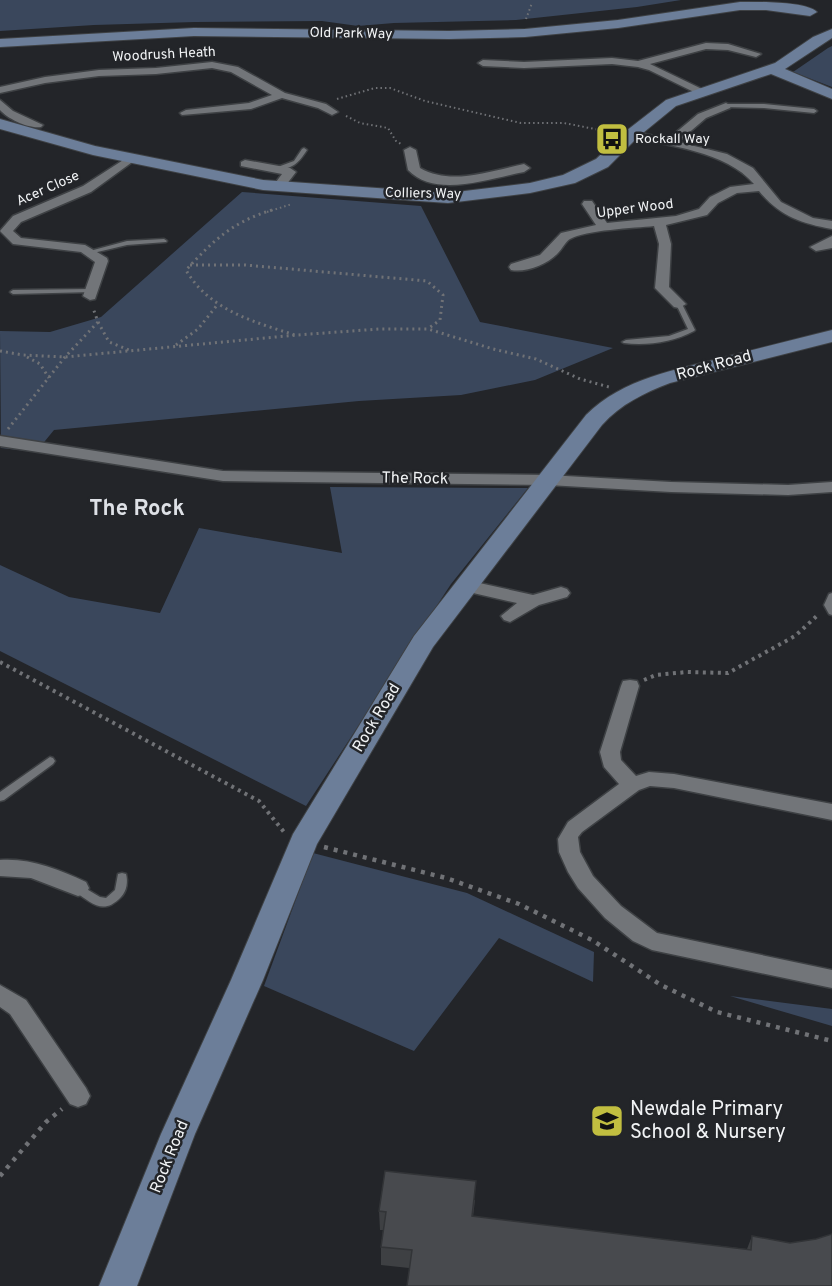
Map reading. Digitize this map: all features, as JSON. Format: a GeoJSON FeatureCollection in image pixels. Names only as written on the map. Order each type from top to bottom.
{"type":"FeatureCollection","features":[{"type":"Feature","properties":{"kind":"street","name":"Old Park Way"},"geometry":{"type":"LineString","coordinates":[[701,11],[733,0]]}},
{"type":"Feature","properties":{"kind":"street"},"geometry":{"type":"LineString","coordinates":[[789,0],[816,14]]}},
{"type":"Feature","properties":{"kind":"street","name":"Old Park Way"},"geometry":{"type":"LineString","coordinates":[[0,43],[194,32],[406,35],[525,33],[759,6],[816,14]]}},
{"type":"Feature","properties":{"kind":"street","name":"Colliers Way"},"geometry":{"type":"LineString","coordinates":[[0,124],[51,140],[132,158],[278,178],[322,190],[448,198],[498,193],[569,179],[602,163],[630,136],[671,103],[772,69],[794,59],[826,35],[820,28],[816,14]]}},
{"type":"Feature","properties":{"kind":"street"},"geometry":{"type":"LineString","coordinates":[[638,64],[706,46],[728,47],[756,54]]}},
{"type":"Feature","properties":{"kind":"street"},"geometry":{"type":"LineString","coordinates":[[483,63],[524,65],[612,60],[654,68],[700,92]]}},
{"type":"Feature","properties":{"kind":"street","name":"Woodrush Heath"},"geometry":{"type":"LineString","coordinates":[[0,90],[45,80],[99,73],[156,71],[212,65],[234,69],[281,95],[330,107]]}},
{"type":"Feature","properties":{"kind":"street"},"geometry":{"type":"LineString","coordinates":[[772,69],[832,94]]}},
{"type":"Feature","properties":{"kind":"street"},"geometry":{"type":"LineString","coordinates":[[186,113],[251,106],[281,95]]}},
{"type":"Feature","properties":{"kind":"street"},"geometry":{"type":"LineString","coordinates":[[0,103],[9,113],[37,125]]}},
{"type":"Feature","properties":{"kind":"street"},"geometry":{"type":"LineString","coordinates":[[671,143],[693,120],[726,106]]}},
{"type":"Feature","properties":{"kind":"street"},"geometry":{"type":"LineString","coordinates":[[630,136],[723,156],[749,171],[777,205],[810,221],[832,225]]}},
{"type":"Feature","properties":{"kind":"street"},"geometry":{"type":"LineString","coordinates":[[410,150],[414,170],[430,179],[453,181],[524,168]]}},
{"type":"Feature","properties":{"kind":"street","name":"Acer Close"},"geometry":{"type":"LineString","coordinates":[[89,252],[85,249],[6,239],[6,231],[17,219],[87,189],[132,158]]}},
{"type":"Feature","properties":{"kind":"street"},"geometry":{"type":"LineString","coordinates":[[245,164],[278,178]]}},
{"type":"Feature","properties":{"kind":"street"},"geometry":{"type":"LineString","coordinates":[[482,176],[498,193]]}},
{"type":"Feature","properties":{"kind":"street","name":"Upper Wood"},"geometry":{"type":"LineString","coordinates":[[516,267],[533,264],[553,253],[565,236],[604,227],[677,220],[704,212],[714,200],[734,190],[762,187]]}},
{"type":"Feature","properties":{"kind":"street"},"geometry":{"type":"LineString","coordinates":[[588,204],[604,227]]}},
{"type":"Feature","properties":{"kind":"street"},"geometry":{"type":"LineString","coordinates":[[659,222],[665,244],[662,288],[679,304]]}},
{"type":"Feature","properties":{"kind":"street"},"geometry":{"type":"LineString","coordinates":[[816,247],[827,245],[832,240]]}},
{"type":"Feature","properties":{"kind":"street"},"geometry":{"type":"LineString","coordinates":[[89,252],[102,261],[91,293]]}},
{"type":"Feature","properties":{"kind":"street","name":"Rock Road"},"geometry":{"type":"LineString","coordinates":[[118,1286],[178,1134],[247,980],[303,842],[423,642],[598,415],[628,392],[696,370],[832,336]]}},
{"type":"Feature","properties":{"kind":"street","name":"The Rock"},"geometry":{"type":"LineString","coordinates":[[4,436],[223,476],[548,480],[671,487],[788,490],[832,487]]}},
{"type":"Feature","properties":{"kind":"street"},"geometry":{"type":"LineString","coordinates":[[466,586],[533,601]]}},
{"type":"Feature","properties":{"kind":"street"},"geometry":{"type":"LineString","coordinates":[[510,616],[533,601],[561,593]]}},
{"type":"Feature","properties":{"kind":"street"},"geometry":{"type":"LineString","coordinates":[[630,686],[610,752],[611,762],[632,785]]}},
{"type":"Feature","properties":{"kind":"street"},"geometry":{"type":"LineString","coordinates":[[832,812],[674,781],[649,779],[632,785],[575,827],[568,836],[571,858],[588,884],[622,922],[638,935],[652,941],[832,979]]}},
{"type":"Feature","properties":{"kind":"street"},"geometry":{"type":"LineString","coordinates":[[0,868],[13,867],[46,873],[78,888]]}},
{"type":"Feature","properties":{"kind":"street"},"geometry":{"type":"LineString","coordinates":[[0,994],[18,1007],[78,1096]]}},
{"type":"Feature","properties":{"kind":"lane"},"geometry":{"type":"LineString","coordinates":[[726,106],[764,106],[814,111]]}},
{"type":"Feature","properties":{"kind":"lane"},"geometry":{"type":"LineString","coordinates":[[278,178],[296,162],[304,150]]}},
{"type":"Feature","properties":{"kind":"lane"},"geometry":{"type":"LineString","coordinates":[[89,252],[127,243],[164,241]]}},
{"type":"Feature","properties":{"kind":"lane"},"geometry":{"type":"LineString","coordinates":[[13,292],[91,293]]}},
{"type":"Feature","properties":{"kind":"lane"},"geometry":{"type":"LineString","coordinates":[[626,342],[667,339],[684,335],[692,330],[679,304]]}},
{"type":"Feature","properties":{"kind":"lane"},"geometry":{"type":"LineString","coordinates":[[830,609],[832,596]]}},
{"type":"Feature","properties":{"kind":"lane"},"geometry":{"type":"LineString","coordinates":[[0,797],[50,761]]}},
{"type":"Feature","properties":{"kind":"lane"},"geometry":{"type":"LineString","coordinates":[[78,888],[97,901],[108,903],[120,892],[122,877]]}},
{"type":"Feature","properties":{"kind":"path"},"geometry":{"type":"LineString","coordinates":[[410,150],[396,141],[388,128],[360,123],[330,107],[336,99],[375,88],[390,88],[425,101],[521,123],[564,123],[630,136]]}},
{"type":"Feature","properties":{"kind":"path"},"geometry":{"type":"LineString","coordinates":[[297,335],[240,317],[218,304],[189,278],[186,270],[217,237],[256,215],[313,197],[322,190]]}},
{"type":"Feature","properties":{"kind":"path"},"geometry":{"type":"LineString","coordinates":[[190,265],[245,265],[427,281],[443,295],[440,320],[428,329]]}},
{"type":"Feature","properties":{"kind":"path"},"geometry":{"type":"LineString","coordinates":[[91,293],[98,322],[109,342],[129,351]]}},
{"type":"Feature","properties":{"kind":"path"},"geometry":{"type":"LineString","coordinates":[[175,346],[198,329],[218,304]]}},
{"type":"Feature","properties":{"kind":"path"},"geometry":{"type":"LineString","coordinates":[[4,436],[65,357],[98,322]]}},
{"type":"Feature","properties":{"kind":"path"},"geometry":{"type":"LineString","coordinates":[[0,351],[23,355],[65,357],[297,335],[379,329],[428,329],[493,349],[536,359],[580,379],[628,392]]}},
{"type":"Feature","properties":{"kind":"path"},"geometry":{"type":"LineString","coordinates":[[23,355],[40,364],[49,378]]}},
{"type":"Feature","properties":{"kind":"path"},"geometry":{"type":"LineString","coordinates":[[630,686],[656,675],[687,672],[728,673],[795,636],[830,609]]}},
{"type":"Feature","properties":{"kind":"path"},"geometry":{"type":"LineString","coordinates":[[0,662],[259,801],[281,830],[303,842],[446,878],[519,904],[592,940],[660,985],[717,1012],[832,1041]]}},
{"type":"Feature","properties":{"kind":"path"},"geometry":{"type":"LineString","coordinates":[[0,1176],[46,1122],[78,1096]]}},
{"type":"Feature","properties":{"kind":"shaded area"},"geometry":{"type":"Polygon","coordinates":[[[0,0],[681,0],[516,20],[358,26],[322,21],[195,22],[0,31],[0,0]]]}},
{"type":"Feature","properties":{"kind":"shaded area"},"geometry":{"type":"Polygon","coordinates":[[[832,46],[832,87],[793,72],[828,48],[832,46]]]}},
{"type":"Feature","properties":{"kind":"shaded area"},"geometry":{"type":"Polygon","coordinates":[[[242,192],[421,206],[480,322],[613,348],[535,380],[461,395],[359,401],[54,430],[36,452],[1,448],[0,331],[50,332],[101,317],[242,192]]]}},
{"type":"Feature","properties":{"kind":"shaded area"},"geometry":{"type":"Polygon","coordinates":[[[330,487],[528,488],[451,584],[306,806],[0,651],[0,565],[69,597],[160,613],[199,528],[342,553],[330,487]]]}},
{"type":"Feature","properties":{"kind":"shaded area"},"geometry":{"type":"Polygon","coordinates":[[[313,853],[467,893],[594,952],[593,982],[499,938],[414,1051],[264,986],[313,853]]]}},
{"type":"Feature","properties":{"kind":"shaded area"},"geometry":{"type":"Polygon","coordinates":[[[730,996],[832,1009],[832,1026],[730,996]]]}},
{"type":"Feature","properties":{"kind":"building"},"geometry":{"type":"Polygon","coordinates":[[[385,1171],[476,1181],[472,1216],[751,1250],[752,1236],[790,1243],[832,1234],[832,1286],[407,1286],[412,1250],[381,1247],[386,1212],[379,1211],[385,1171]]]}},
{"type":"Feature","properties":{"kind":"place","name":"Rockall Way"},"geometry":{"type":"Point","coordinates":[612,139]}},
{"type":"Feature","properties":{"kind":"place","name":"Newdale Primary School & Nursery"},"geometry":{"type":"Point","coordinates":[607,1121]}},
{"type":"Feature","properties":{"kind":"district","name":"The Rock"},"geometry":{"type":"Point","coordinates":[137,509]}}]}
